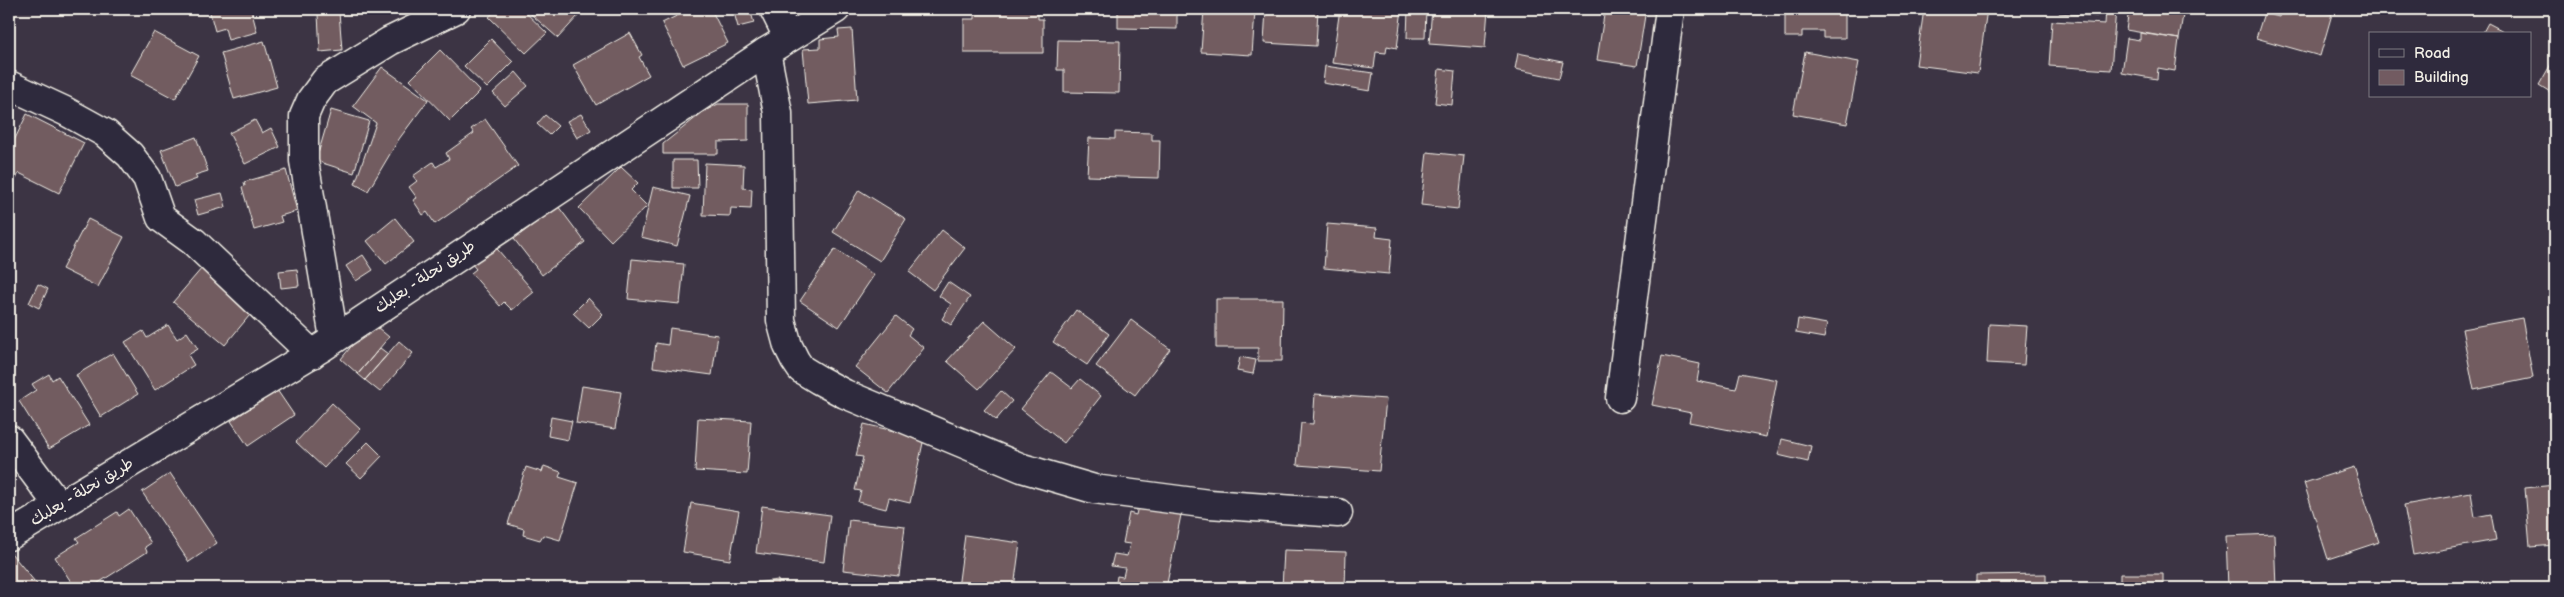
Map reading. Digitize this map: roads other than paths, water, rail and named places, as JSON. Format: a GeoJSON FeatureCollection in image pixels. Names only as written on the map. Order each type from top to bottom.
{"type":"FeatureCollection","features":[{"type":"Feature","properties":{"kind":"street"},"geometry":{"type":"LineString","coordinates":[[334,338],[304,161],[304,116],[311,100],[325,82],[390,41],[456,9]]}},
{"type":"Feature","properties":{"kind":"street"},"geometry":{"type":"LineString","coordinates":[[774,9],[777,44],[781,320],[788,346],[802,369],[845,394],[1022,468],[1094,489],[1209,504],[1338,513]]}},
{"type":"Feature","properties":{"kind":"street","name":"طريق نحلة - بعلبك"},"geometry":{"type":"LineString","coordinates":[[9,536],[312,354],[777,44],[836,9]]}},
{"type":"Feature","properties":{"kind":"street"},"geometry":{"type":"LineString","coordinates":[[1620,398],[1670,9]]}},
{"type":"Feature","properties":{"kind":"street"},"geometry":{"type":"LineString","coordinates":[[9,85],[65,110],[97,129],[130,155],[147,178],[161,218],[194,242],[312,354]]}},
{"type":"Feature","properties":{"kind":"street"},"geometry":{"type":"LineString","coordinates":[[9,439],[59,506]]}}]}
